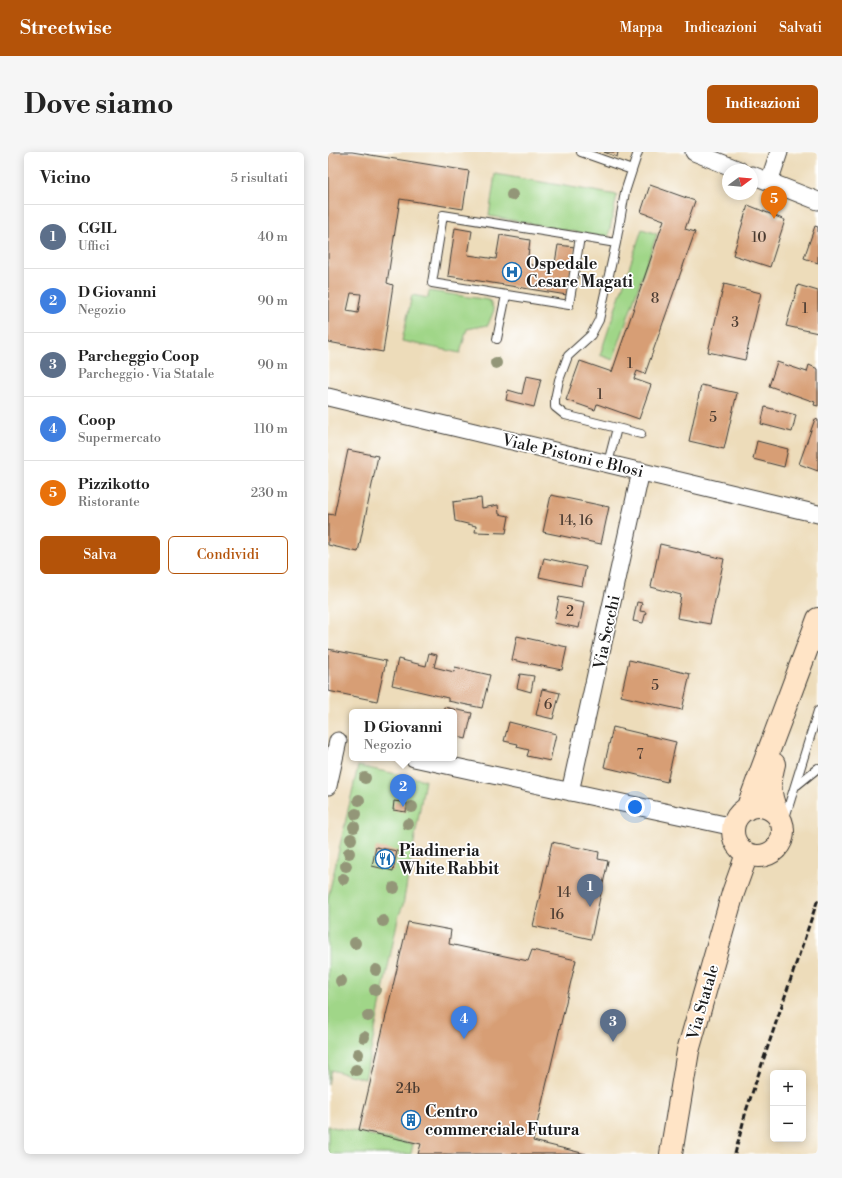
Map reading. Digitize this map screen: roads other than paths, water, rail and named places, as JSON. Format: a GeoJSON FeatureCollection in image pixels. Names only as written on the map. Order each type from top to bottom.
{"type":"FeatureCollection","features":[{"type":"Feature","properties":{"kind":"main road"},"geometry":{"type":"LineString","coordinates":[[747,809],[815,626]]}},
{"type":"Feature","properties":{"kind":"main road"},"geometry":{"type":"LineString","coordinates":[[781,824],[775,814],[762,807],[747,809],[740,814],[734,827],[736,843],[747,854],[762,856],[776,849],[780,843],[781,824],[769,790],[779,739],[815,626]]}},
{"type":"Feature","properties":{"kind":"main road","name":"Via Statale"},"geometry":{"type":"LineString","coordinates":[[671,1154],[688,1051],[733,893],[747,854]]}},
{"type":"Feature","properties":{"kind":"street"},"geometry":{"type":"LineString","coordinates":[[694,152],[724,164]]}},
{"type":"Feature","properties":{"kind":"street"},"geometry":{"type":"LineString","coordinates":[[769,182],[780,152]]}},
{"type":"Feature","properties":{"kind":"street"},"geometry":{"type":"LineString","coordinates":[[758,177],[818,201]]}},
{"type":"Feature","properties":{"kind":"street","name":"Viale Pistoni e Blosi"},"geometry":{"type":"LineString","coordinates":[[328,397],[818,514]]}},
{"type":"Feature","properties":{"kind":"street","name":"Via Secchi"},"geometry":{"type":"LineString","coordinates":[[570,792],[641,471]]}},
{"type":"Feature","properties":{"kind":"street"},"geometry":{"type":"LineString","coordinates":[[328,786],[339,741]]}},
{"type":"Feature","properties":{"kind":"street"},"geometry":{"type":"LineString","coordinates":[[428,761],[734,827]]}},
{"type":"Feature","properties":{"kind":"lane"},"geometry":{"type":"LineString","coordinates":[[581,152],[632,170]]}},
{"type":"Feature","properties":{"kind":"lane"},"geometry":{"type":"LineString","coordinates":[[638,152],[622,204],[616,243],[599,320],[591,335],[568,356],[555,399],[555,407],[565,415],[641,434]]}},
{"type":"Feature","properties":{"kind":"lane"},"geometry":{"type":"LineString","coordinates":[[580,238],[569,305],[432,283],[443,215],[616,243]]}},
{"type":"Feature","properties":{"kind":"lane"},"geometry":{"type":"LineString","coordinates":[[497,339],[506,295]]}},
{"type":"Feature","properties":{"kind":"lane"},"geometry":{"type":"LineString","coordinates":[[608,463],[617,428]]}},
{"type":"Feature","properties":{"kind":"lane"},"geometry":{"type":"LineString","coordinates":[[781,824],[796,786],[818,711]]}},
{"type":"Feature","properties":{"kind":"lane"},"geometry":{"type":"LineString","coordinates":[[796,786],[818,768]]}},
{"type":"Feature","properties":{"kind":"railway"},"geometry":{"type":"LineString","coordinates":[[735,1154],[746,1111],[818,899]]}},
{"type":"Feature","properties":{"kind":"place","name":"Pizzikotto"},"geometry":{"type":"Point","coordinates":[774,219]}},
{"type":"Feature","properties":{"kind":"place","name":"Ospedale Cesare Magati"},"geometry":{"type":"Point","coordinates":[512,272]}},
{"type":"Feature","properties":{"kind":"place","name":"D Giovanni"},"geometry":{"type":"Point","coordinates":[403,807]}},
{"type":"Feature","properties":{"kind":"place","name":"Piadineria White Rabbit"},"geometry":{"type":"Point","coordinates":[385,859]}},
{"type":"Feature","properties":{"kind":"place","name":"CGIL"},"geometry":{"type":"Point","coordinates":[590,907]}},
{"type":"Feature","properties":{"kind":"place","name":"Coop"},"geometry":{"type":"Point","coordinates":[464,1039]}},
{"type":"Feature","properties":{"kind":"place","name":"Parcheggio Coop"},"geometry":{"type":"Point","coordinates":[613,1042]}},
{"type":"Feature","properties":{"kind":"place","name":"Centro commerciale Futura"},"geometry":{"type":"Point","coordinates":[411,1120]}}]}
